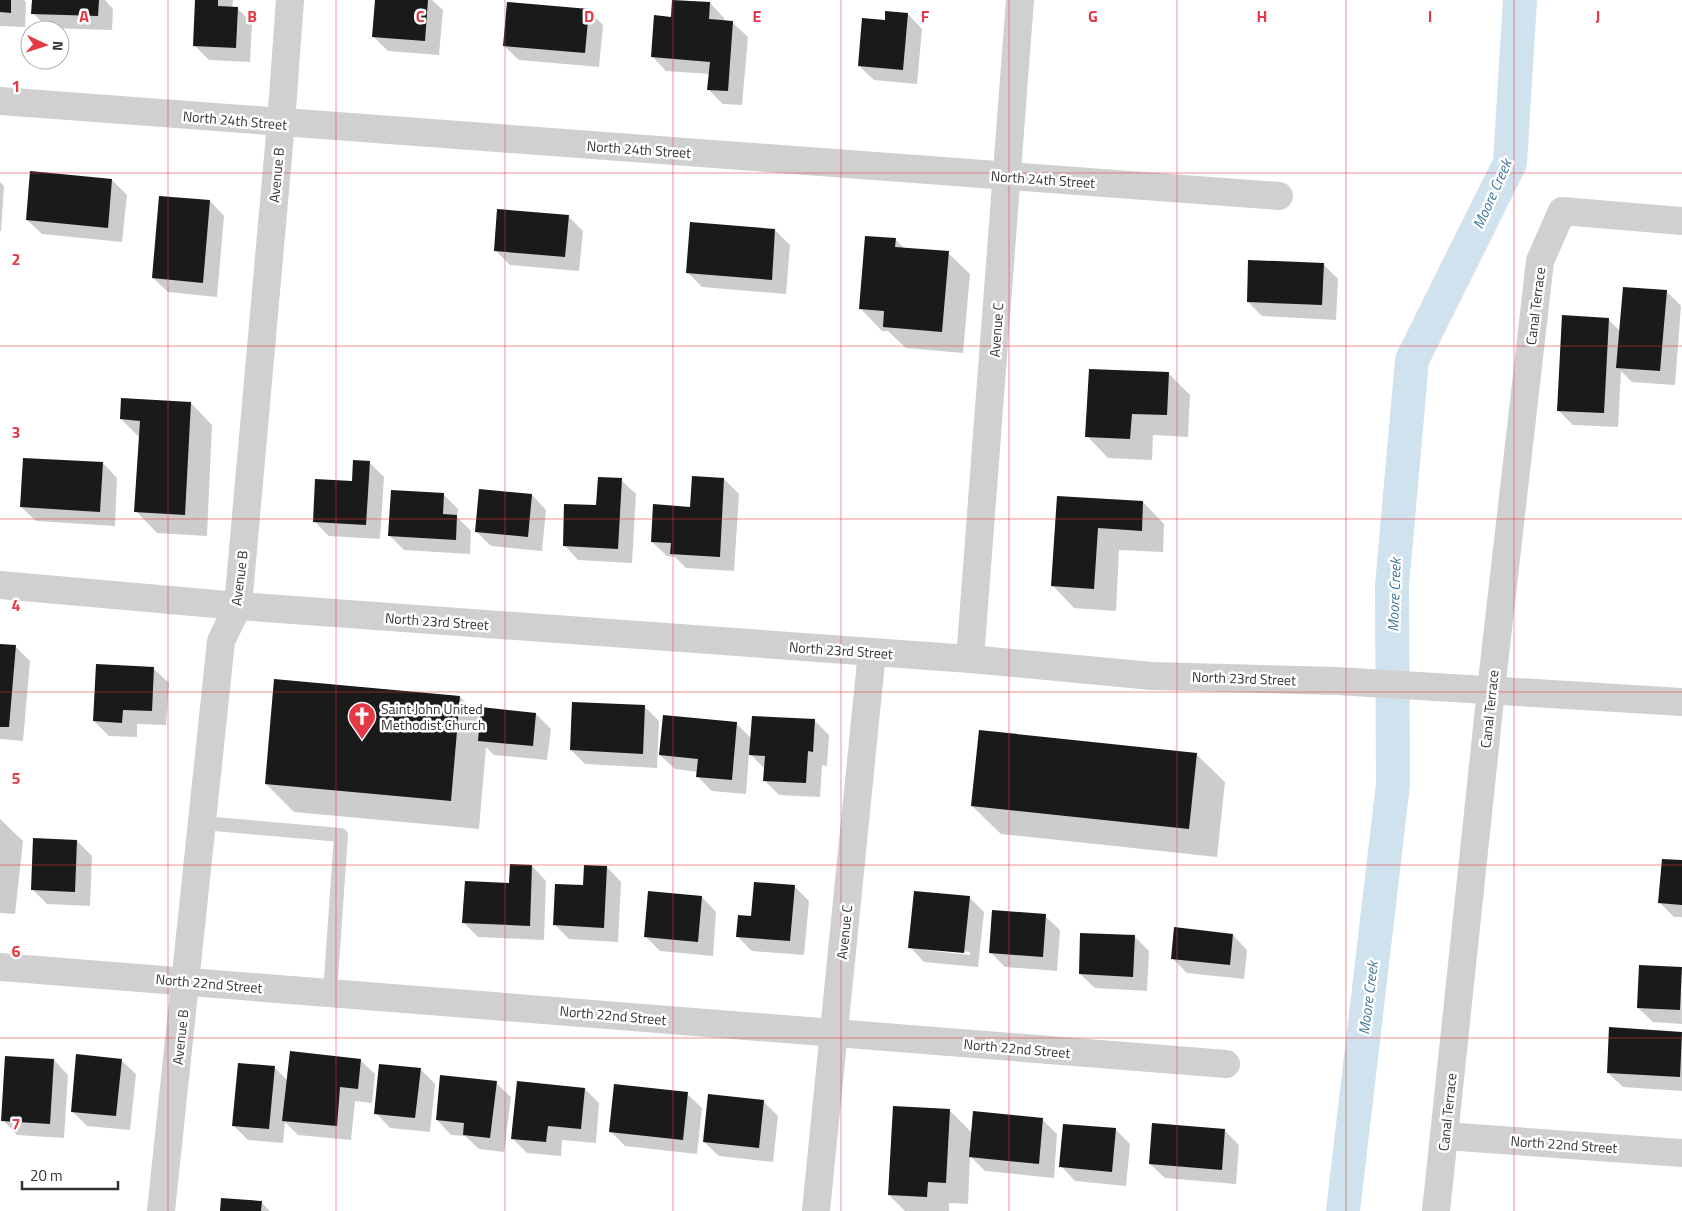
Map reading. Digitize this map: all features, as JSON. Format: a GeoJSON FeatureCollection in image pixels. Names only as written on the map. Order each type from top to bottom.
{"type":"FeatureCollection","features":[{"type":"Feature","properties":{"kind":"street","name":"Avenue B"},"geometry":{"type":"LineString","coordinates":[[162,1211],[221,641],[238,606],[281,123],[290,0]]}},
{"type":"Feature","properties":{"kind":"street","name":"Avenue C"},"geometry":{"type":"LineString","coordinates":[[970,659],[1020,0]]}},
{"type":"Feature","properties":{"kind":"street","name":"North 24th Street"},"geometry":{"type":"LineString","coordinates":[[0,101],[1278,196]]}},
{"type":"Feature","properties":{"kind":"street","name":"Canal Terrace"},"geometry":{"type":"LineString","coordinates":[[1436,1211],[1491,690],[1540,261],[1562,211],[1682,221]]}},
{"type":"Feature","properties":{"kind":"street","name":"North 23rd Street"},"geometry":{"type":"LineString","coordinates":[[0,585],[238,606],[970,659],[1152,676],[1337,681],[1682,702]]}},
{"type":"Feature","properties":{"kind":"street","name":"Avenue C"},"geometry":{"type":"LineString","coordinates":[[816,1211],[872,652]]}},
{"type":"Feature","properties":{"kind":"street","name":"North 22nd Street"},"geometry":{"type":"LineString","coordinates":[[0,967],[1226,1064]]}},
{"type":"Feature","properties":{"kind":"street","name":"North 22nd Street"},"geometry":{"type":"LineString","coordinates":[[1445,1136],[1682,1153]]}},
{"type":"Feature","properties":{"kind":"lane"},"geometry":{"type":"LineString","coordinates":[[203,823],[342,835],[330,993]]}},
{"type":"Feature","properties":{"kind":"building"},"geometry":{"type":"Polygon","coordinates":[[[0,0],[11,0],[11,13],[0,12],[0,0]]]}},
{"type":"Feature","properties":{"kind":"building"},"geometry":{"type":"Polygon","coordinates":[[[32,0],[99,0],[98,16],[31,14],[32,0]]]}},
{"type":"Feature","properties":{"kind":"building"},"geometry":{"type":"Polygon","coordinates":[[[195,0],[218,0],[218,6],[238,7],[236,48],[193,46],[195,0]]]}},
{"type":"Feature","properties":{"kind":"building"},"geometry":{"type":"Polygon","coordinates":[[[375,0],[428,0],[425,41],[372,37],[375,0]]]}},
{"type":"Feature","properties":{"kind":"building"},"geometry":{"type":"Polygon","coordinates":[[[672,0],[710,2],[709,19],[733,21],[728,91],[707,90],[710,62],[651,57],[654,15],[671,17],[672,0]]]}},
{"type":"Feature","properties":{"kind":"building"},"geometry":{"type":"Polygon","coordinates":[[[507,2],[589,9],[585,53],[503,46],[507,2]]]}},
{"type":"Feature","properties":{"kind":"building"},"geometry":{"type":"Polygon","coordinates":[[[885,11],[908,13],[903,70],[858,66],[862,18],[885,20],[885,11]]]}},
{"type":"Feature","properties":{"kind":"building"},"geometry":{"type":"Polygon","coordinates":[[[30,171],[112,179],[108,228],[26,220],[30,171]]]}},
{"type":"Feature","properties":{"kind":"building"},"geometry":{"type":"Polygon","coordinates":[[[159,196],[210,200],[203,283],[152,278],[159,196]]]}},
{"type":"Feature","properties":{"kind":"building"},"geometry":{"type":"Polygon","coordinates":[[[497,209],[569,215],[565,257],[494,251],[497,209]]]}},
{"type":"Feature","properties":{"kind":"building"},"geometry":{"type":"Polygon","coordinates":[[[690,222],[775,229],[772,280],[686,273],[690,222]]]}},
{"type":"Feature","properties":{"kind":"building"},"geometry":{"type":"Polygon","coordinates":[[[865,236],[896,238],[895,247],[949,251],[942,332],[883,327],[884,311],[859,309],[865,236]]]}},
{"type":"Feature","properties":{"kind":"building"},"geometry":{"type":"Polygon","coordinates":[[[1248,260],[1324,263],[1322,305],[1247,302],[1248,260]]]}},
{"type":"Feature","properties":{"kind":"building"},"geometry":{"type":"Polygon","coordinates":[[[1623,287],[1667,290],[1660,371],[1616,368],[1623,287]]]}},
{"type":"Feature","properties":{"kind":"building"},"geometry":{"type":"Polygon","coordinates":[[[1562,315],[1609,318],[1604,413],[1557,411],[1562,315]]]}},
{"type":"Feature","properties":{"kind":"building"},"geometry":{"type":"Polygon","coordinates":[[[1089,369],[1169,372],[1167,415],[1132,414],[1130,439],[1085,437],[1089,369]]]}},
{"type":"Feature","properties":{"kind":"building"},"geometry":{"type":"Polygon","coordinates":[[[121,398],[191,402],[185,515],[134,512],[140,421],[120,419],[121,398]]]}},
{"type":"Feature","properties":{"kind":"building"},"geometry":{"type":"Polygon","coordinates":[[[23,458],[103,462],[100,512],[20,507],[23,458]]]}},
{"type":"Feature","properties":{"kind":"building"},"geometry":{"type":"Polygon","coordinates":[[[353,460],[370,461],[366,525],[313,522],[315,479],[352,481],[353,460]]]}},
{"type":"Feature","properties":{"kind":"building"},"geometry":{"type":"Polygon","coordinates":[[[692,476],[724,478],[720,557],[670,554],[671,543],[651,542],[653,504],[690,507],[692,476]]]}},
{"type":"Feature","properties":{"kind":"building"},"geometry":{"type":"Polygon","coordinates":[[[598,477],[622,478],[618,549],[563,546],[564,504],[596,505],[598,477]]]}},
{"type":"Feature","properties":{"kind":"building"},"geometry":{"type":"Polygon","coordinates":[[[479,489],[532,494],[528,537],[475,532],[479,489]]]}},
{"type":"Feature","properties":{"kind":"building"},"geometry":{"type":"Polygon","coordinates":[[[391,490],[444,493],[443,514],[457,515],[456,540],[388,536],[391,490]]]}},
{"type":"Feature","properties":{"kind":"building"},"geometry":{"type":"Polygon","coordinates":[[[1057,496],[1143,501],[1142,531],[1098,528],[1094,589],[1051,586],[1057,496]]]}},
{"type":"Feature","properties":{"kind":"building"},"geometry":{"type":"Polygon","coordinates":[[[0,644],[16,645],[9,727],[0,727],[0,644]]]}},
{"type":"Feature","properties":{"kind":"building"},"geometry":{"type":"Polygon","coordinates":[[[96,664],[154,667],[152,711],[123,710],[122,723],[93,721],[96,664]]]}},
{"type":"Feature","properties":{"kind":"building","name":"Saint John United Methodist Church"},"geometry":{"type":"Polygon","coordinates":[[[274,679],[460,696],[451,801],[265,784],[274,679]]]}},
{"type":"Feature","properties":{"kind":"building"},"geometry":{"type":"Polygon","coordinates":[[[572,702],[645,705],[643,754],[570,750],[572,702]]]}},
{"type":"Feature","properties":{"kind":"building"},"geometry":{"type":"Polygon","coordinates":[[[481,707],[536,713],[533,746],[478,741],[481,707]]]}},
{"type":"Feature","properties":{"kind":"building"},"geometry":{"type":"Polygon","coordinates":[[[663,715],[737,722],[732,780],[696,777],[698,759],[659,755],[663,715]]]}},
{"type":"Feature","properties":{"kind":"building"},"geometry":{"type":"Polygon","coordinates":[[[752,716],[815,719],[813,752],[808,751],[806,783],[763,781],[765,756],[749,755],[752,716]]]}},
{"type":"Feature","properties":{"kind":"building"},"geometry":{"type":"Polygon","coordinates":[[[979,730],[1197,753],[1189,829],[971,806],[979,730]]]}},
{"type":"Feature","properties":{"kind":"building"},"geometry":{"type":"Polygon","coordinates":[[[33,838],[77,840],[75,892],[31,890],[33,838]]]}},
{"type":"Feature","properties":{"kind":"building"},"geometry":{"type":"Polygon","coordinates":[[[1662,859],[1682,860],[1682,905],[1658,903],[1662,859]]]}},
{"type":"Feature","properties":{"kind":"building"},"geometry":{"type":"Polygon","coordinates":[[[510,864],[532,865],[530,926],[462,923],[465,881],[509,883],[510,864]]]}},
{"type":"Feature","properties":{"kind":"building"},"geometry":{"type":"Polygon","coordinates":[[[584,865],[607,866],[604,928],[553,925],[555,884],[583,885],[584,865]]]}},
{"type":"Feature","properties":{"kind":"building"},"geometry":{"type":"Polygon","coordinates":[[[754,882],[795,885],[790,941],[736,937],[738,915],[751,916],[754,882]]]}},
{"type":"Feature","properties":{"kind":"building"},"geometry":{"type":"Polygon","coordinates":[[[648,891],[702,896],[698,942],[644,937],[648,891]]]}},
{"type":"Feature","properties":{"kind":"building"},"geometry":{"type":"Polygon","coordinates":[[[914,891],[970,896],[964,953],[908,948],[914,891]]]}},
{"type":"Feature","properties":{"kind":"building"},"geometry":{"type":"Polygon","coordinates":[[[992,910],[1046,914],[1043,957],[989,953],[992,910]]]}},
{"type":"Feature","properties":{"kind":"building"},"geometry":{"type":"Polygon","coordinates":[[[1174,927],[1233,934],[1230,965],[1171,959],[1174,927]]]}},
{"type":"Feature","properties":{"kind":"building"},"geometry":{"type":"Polygon","coordinates":[[[1080,933],[1135,935],[1133,977],[1079,974],[1080,933]]]}},
{"type":"Feature","properties":{"kind":"building"},"geometry":{"type":"Polygon","coordinates":[[[1639,965],[1682,967],[1680,1010],[1637,1008],[1639,965]]]}},
{"type":"Feature","properties":{"kind":"building"},"geometry":{"type":"Polygon","coordinates":[[[1609,1027],[1682,1032],[1680,1077],[1607,1073],[1609,1027]]]}},
{"type":"Feature","properties":{"kind":"building"},"geometry":{"type":"Polygon","coordinates":[[[290,1051],[361,1059],[358,1089],[340,1087],[337,1126],[282,1121],[290,1051]]]}},
{"type":"Feature","properties":{"kind":"building"},"geometry":{"type":"Polygon","coordinates":[[[76,1054],[122,1059],[116,1116],[71,1112],[76,1054]]]}},
{"type":"Feature","properties":{"kind":"building"},"geometry":{"type":"Polygon","coordinates":[[[5,1056],[54,1059],[50,1124],[1,1121],[5,1056]]]}},
{"type":"Feature","properties":{"kind":"building"},"geometry":{"type":"Polygon","coordinates":[[[238,1063],[275,1066],[269,1129],[232,1126],[238,1063]]]}},
{"type":"Feature","properties":{"kind":"building"},"geometry":{"type":"Polygon","coordinates":[[[379,1064],[421,1068],[415,1118],[374,1114],[379,1064]]]}},
{"type":"Feature","properties":{"kind":"building"},"geometry":{"type":"Polygon","coordinates":[[[440,1075],[497,1081],[490,1138],[463,1135],[464,1123],[436,1120],[440,1075]]]}},
{"type":"Feature","properties":{"kind":"building"},"geometry":{"type":"Polygon","coordinates":[[[517,1081],[585,1088],[581,1129],[548,1126],[546,1142],[511,1139],[517,1081]]]}},
{"type":"Feature","properties":{"kind":"building"},"geometry":{"type":"Polygon","coordinates":[[[614,1084],[688,1092],[683,1140],[609,1132],[614,1084]]]}},
{"type":"Feature","properties":{"kind":"building"},"geometry":{"type":"Polygon","coordinates":[[[708,1094],[764,1100],[759,1148],[703,1142],[708,1094]]]}},
{"type":"Feature","properties":{"kind":"building"},"geometry":{"type":"Polygon","coordinates":[[[893,1106],[950,1109],[946,1183],[928,1182],[927,1197],[888,1195],[893,1106]]]}},
{"type":"Feature","properties":{"kind":"building"},"geometry":{"type":"Polygon","coordinates":[[[973,1111],[1043,1118],[1039,1164],[969,1157],[973,1111]]]}},
{"type":"Feature","properties":{"kind":"building"},"geometry":{"type":"Polygon","coordinates":[[[1152,1123],[1225,1129],[1222,1170],[1149,1164],[1152,1123]]]}},
{"type":"Feature","properties":{"kind":"building"},"geometry":{"type":"Polygon","coordinates":[[[1063,1124],[1116,1128],[1112,1172],[1059,1167],[1063,1124]]]}},
{"type":"Feature","properties":{"kind":"building"},"geometry":{"type":"Polygon","coordinates":[[[221,1198],[262,1201],[261,1211],[220,1211],[221,1198]]]}},
{"type":"Feature","properties":{"kind":"waterway","name":"Moore Creek"},"geometry":{"type":"LineString","coordinates":[[1343,1211],[1393,784],[1392,586],[1412,360],[1510,163],[1520,0]]}},
{"type":"Feature","properties":{"kind":"place","name":"Saint John United Methodist Church"},"geometry":{"type":"Point","coordinates":[362,740]}}]}
